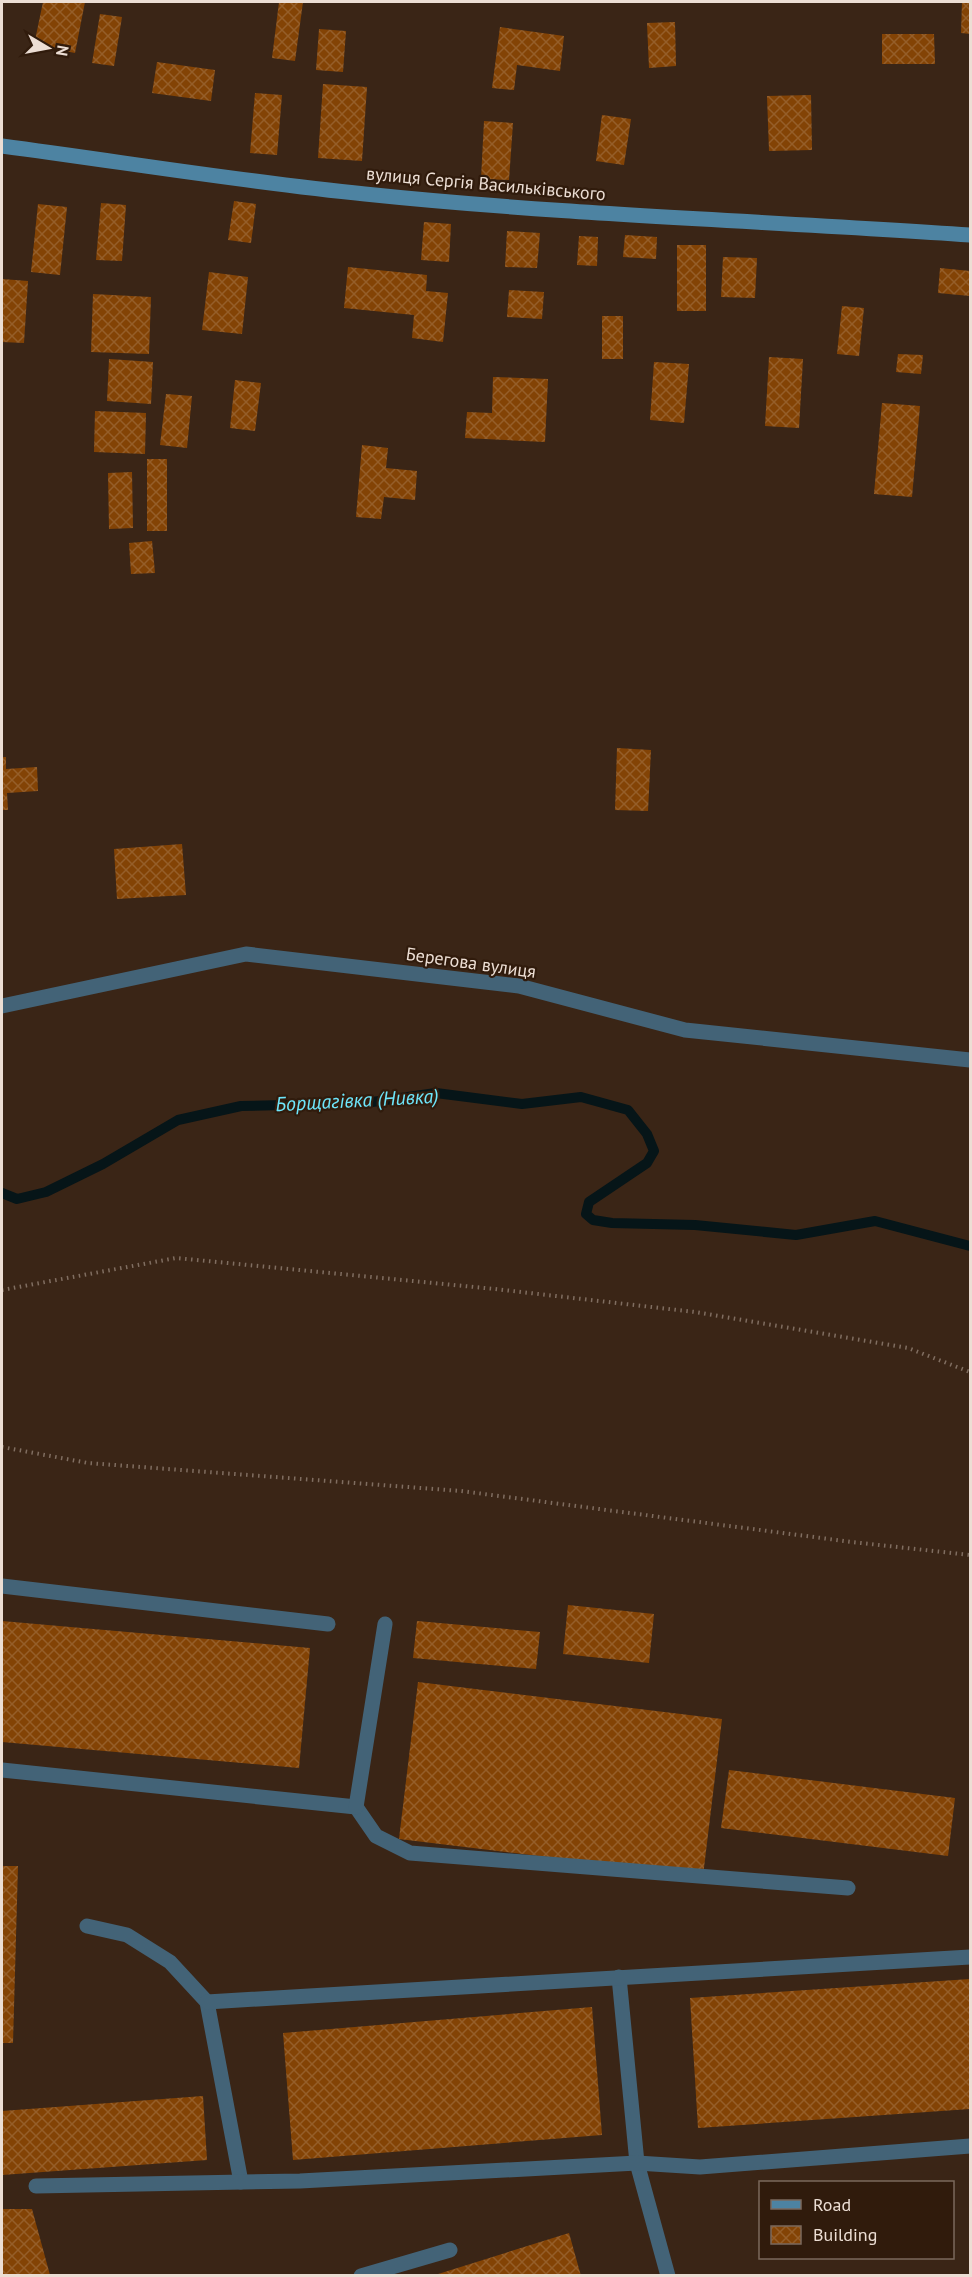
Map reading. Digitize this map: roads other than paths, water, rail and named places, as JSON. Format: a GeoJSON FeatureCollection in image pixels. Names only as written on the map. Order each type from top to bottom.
{"type":"FeatureCollection","features":[{"type":"Feature","properties":{"kind":"street","name":"вулиця Сергія Васильківського"},"geometry":{"type":"LineString","coordinates":[[2,146],[375,195],[567,212],[793,223],[970,235]]}},
{"type":"Feature","properties":{"kind":"street","name":"Берегова вулиця"},"geometry":{"type":"LineString","coordinates":[[2,1006],[246,954],[519,986],[685,1030],[970,1060]]}},
{"type":"Feature","properties":{"kind":"street"},"geometry":{"type":"LineString","coordinates":[[2,1586],[328,1624]]}},
{"type":"Feature","properties":{"kind":"street"},"geometry":{"type":"LineString","coordinates":[[385,1624],[356,1807],[376,1836],[410,1853],[848,1888]]}},
{"type":"Feature","properties":{"kind":"street"},"geometry":{"type":"LineString","coordinates":[[2,1770],[356,1807]]}},
{"type":"Feature","properties":{"kind":"street"},"geometry":{"type":"LineString","coordinates":[[87,1926],[127,1935],[170,1962],[207,2002],[241,2182]]}},
{"type":"Feature","properties":{"kind":"street"},"geometry":{"type":"LineString","coordinates":[[207,2002],[970,1957]]}},
{"type":"Feature","properties":{"kind":"street"},"geometry":{"type":"LineString","coordinates":[[619,1977],[637,2163],[668,2276]]}},
{"type":"Feature","properties":{"kind":"street"},"geometry":{"type":"LineString","coordinates":[[36,2186],[300,2181],[637,2163],[700,2167],[970,2146]]}},
{"type":"Feature","properties":{"kind":"street"},"geometry":{"type":"LineString","coordinates":[[361,2276],[450,2250]]}},
{"type":"Feature","properties":{"kind":"waterway","name":"Борщагівка (Нивка)"},"geometry":{"type":"LineString","coordinates":[[2,1193],[17,1199],[46,1192],[103,1164],[178,1120],[241,1106],[365,1103],[436,1093],[522,1104],[581,1097],[628,1110],[647,1134],[654,1151],[647,1163],[589,1202],[586,1214],[593,1220],[612,1223],[695,1225],[796,1235],[875,1221],[970,1246]]}}]}
